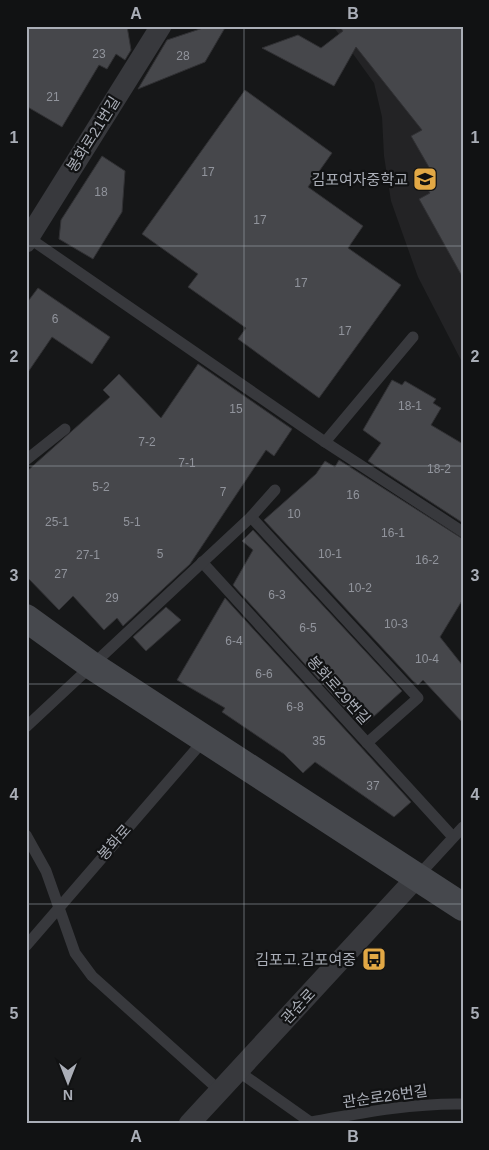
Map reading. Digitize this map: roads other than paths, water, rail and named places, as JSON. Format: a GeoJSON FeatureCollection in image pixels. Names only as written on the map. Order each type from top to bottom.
{"type":"FeatureCollection","features":[{"type":"Feature","properties":{"kind":"street","name":"봉화로21번길"},"geometry":{"type":"LineString","coordinates":[[28,240],[161,26]]}},
{"type":"Feature","properties":{"kind":"street"},"geometry":{"type":"LineString","coordinates":[[26,618],[91,665],[204,740],[463,908]]}},
{"type":"Feature","properties":{"kind":"street","name":"관순로"},"geometry":{"type":"LineString","coordinates":[[189,1124],[417,877]]}},
{"type":"Feature","properties":{"kind":"lane"},"geometry":{"type":"LineString","coordinates":[[28,240],[324,442],[463,532]]}},
{"type":"Feature","properties":{"kind":"lane"},"geometry":{"type":"LineString","coordinates":[[324,442],[412,337]]}},
{"type":"Feature","properties":{"kind":"lane"},"geometry":{"type":"LineString","coordinates":[[26,460],[66,429]]}},
{"type":"Feature","properties":{"kind":"lane"},"geometry":{"type":"LineString","coordinates":[[26,727],[251,517],[275,490]]}},
{"type":"Feature","properties":{"kind":"lane"},"geometry":{"type":"LineString","coordinates":[[251,517],[418,698],[367,743]]}},
{"type":"Feature","properties":{"kind":"lane","name":"봉화로29번길"},"geometry":{"type":"LineString","coordinates":[[202,562],[453,837]]}},
{"type":"Feature","properties":{"kind":"lane","name":"봉화로"},"geometry":{"type":"LineString","coordinates":[[26,946],[57,907],[204,740]]}},
{"type":"Feature","properties":{"kind":"lane"},"geometry":{"type":"LineString","coordinates":[[417,877],[463,827]]}},
{"type":"Feature","properties":{"kind":"lane"},"geometry":{"type":"LineString","coordinates":[[26,835],[46,871],[57,907],[75,953],[92,976],[219,1090]]}},
{"type":"Feature","properties":{"kind":"lane","name":"관순로26번길"},"geometry":{"type":"LineString","coordinates":[[238,1071],[312,1123],[378,1110],[463,1104]]}},
{"type":"Feature","properties":{"kind":"place","name":"김포여자중학교"},"geometry":{"type":"Point","coordinates":[425,179]}},
{"type":"Feature","properties":{"kind":"place","name":"김포고.김포여중"},"geometry":{"type":"Point","coordinates":[374,959]}}]}
